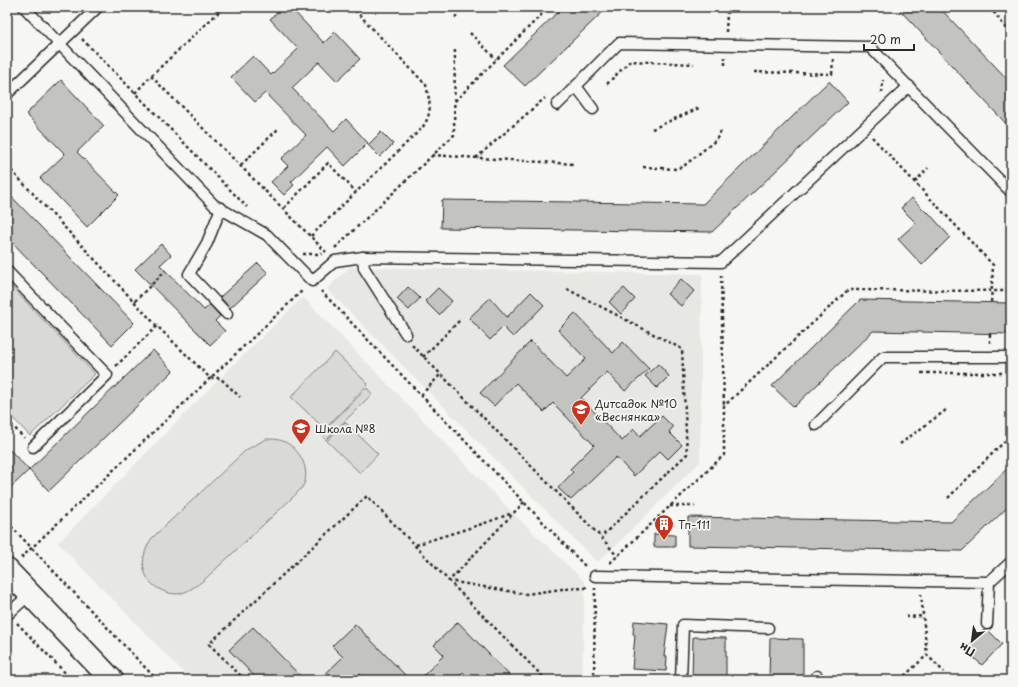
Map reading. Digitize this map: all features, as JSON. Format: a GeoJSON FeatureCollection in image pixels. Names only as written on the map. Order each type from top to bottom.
{"type":"FeatureCollection","features":[{"type":"Feature","properties":{"kind":"street"},"geometry":{"type":"LineString","coordinates":[[8,571],[112,680]]}},
{"type":"Feature","properties":{"kind":"lane"},"geometry":{"type":"LineString","coordinates":[[24,7],[214,205],[267,235],[312,281],[332,257],[363,256],[721,262],[909,86]]}},
{"type":"Feature","properties":{"kind":"lane"},"geometry":{"type":"LineString","coordinates":[[7,94],[98,7]]}},
{"type":"Feature","properties":{"kind":"lane"},"geometry":{"type":"LineString","coordinates":[[557,105],[619,43],[870,47],[1011,192]]}},
{"type":"Feature","properties":{"kind":"lane"},"geometry":{"type":"LineString","coordinates":[[576,86],[593,109]]}},
{"type":"Feature","properties":{"kind":"lane"},"geometry":{"type":"LineString","coordinates":[[221,208],[207,243],[189,274],[227,314]]}},
{"type":"Feature","properties":{"kind":"lane"},"geometry":{"type":"LineString","coordinates":[[363,256],[364,268],[406,334]]}},
{"type":"Feature","properties":{"kind":"lane"},"geometry":{"type":"LineString","coordinates":[[7,271],[107,375],[33,446]]}},
{"type":"Feature","properties":{"kind":"lane"},"geometry":{"type":"LineString","coordinates":[[816,425],[883,357],[1011,357]]}},
{"type":"Feature","properties":{"kind":"lane"},"geometry":{"type":"LineString","coordinates":[[595,576],[989,582],[1011,562]]}},
{"type":"Feature","properties":{"kind":"lane"},"geometry":{"type":"LineString","coordinates":[[987,624],[989,582]]}},
{"type":"Feature","properties":{"kind":"lane"},"geometry":{"type":"LineString","coordinates":[[8,614],[30,594]]}},
{"type":"Feature","properties":{"kind":"lane"},"geometry":{"type":"LineString","coordinates":[[681,680],[683,625],[768,628]]}},
{"type":"Feature","properties":{"kind":"path"},"geometry":{"type":"LineString","coordinates":[[135,93],[224,7]]}},
{"type":"Feature","properties":{"kind":"path"},"geometry":{"type":"LineString","coordinates":[[311,236],[422,128],[428,120],[430,113],[429,96],[426,85],[352,7]]}},
{"type":"Feature","properties":{"kind":"path"},"geometry":{"type":"LineString","coordinates":[[456,7],[456,18]]}},
{"type":"Feature","properties":{"kind":"path"},"geometry":{"type":"LineString","coordinates":[[454,102],[549,7]]}},
{"type":"Feature","properties":{"kind":"path"},"geometry":{"type":"LineString","coordinates":[[990,7],[1011,35]]}},
{"type":"Feature","properties":{"kind":"path"},"geometry":{"type":"LineString","coordinates":[[74,30],[252,213]]}},
{"type":"Feature","properties":{"kind":"path"},"geometry":{"type":"LineString","coordinates":[[470,33],[496,59]]}},
{"type":"Feature","properties":{"kind":"path"},"geometry":{"type":"LineString","coordinates":[[754,72],[832,74],[834,46]]}},
{"type":"Feature","properties":{"kind":"path"},"geometry":{"type":"LineString","coordinates":[[332,257],[432,155],[454,135],[456,47]]}},
{"type":"Feature","properties":{"kind":"path"},"geometry":{"type":"LineString","coordinates":[[607,84],[630,61],[694,64]]}},
{"type":"Feature","properties":{"kind":"path"},"geometry":{"type":"LineString","coordinates":[[880,113],[884,61]]}},
{"type":"Feature","properties":{"kind":"path"},"geometry":{"type":"LineString","coordinates":[[151,76],[332,257]]}},
{"type":"Feature","properties":{"kind":"path"},"geometry":{"type":"LineString","coordinates":[[476,158],[548,95],[557,105]]}},
{"type":"Feature","properties":{"kind":"path"},"geometry":{"type":"LineString","coordinates":[[652,129],[699,108]]}},
{"type":"Feature","properties":{"kind":"path"},"geometry":{"type":"LineString","coordinates":[[863,128],[993,265],[991,303]]}},
{"type":"Feature","properties":{"kind":"path"},"geometry":{"type":"LineString","coordinates":[[241,165],[278,129]]}},
{"type":"Feature","properties":{"kind":"path"},"geometry":{"type":"LineString","coordinates":[[643,167],[676,169],[686,165],[716,140],[721,131]]}},
{"type":"Feature","properties":{"kind":"path"},"geometry":{"type":"LineString","coordinates":[[432,155],[574,164]]}},
{"type":"Feature","properties":{"kind":"path"},"geometry":{"type":"LineString","coordinates":[[284,208],[328,163],[356,192]]}},
{"type":"Feature","properties":{"kind":"path"},"geometry":{"type":"LineString","coordinates":[[7,170],[9,168],[134,302],[210,378],[220,378],[240,397]]}},
{"type":"Feature","properties":{"kind":"path"},"geometry":{"type":"LineString","coordinates":[[915,182],[928,168]]}},
{"type":"Feature","properties":{"kind":"path"},"geometry":{"type":"LineString","coordinates":[[303,254],[332,257]]}},
{"type":"Feature","properties":{"kind":"path"},"geometry":{"type":"LineString","coordinates":[[449,581],[526,594],[562,589],[585,588],[595,576],[724,455],[721,262]]}},
{"type":"Feature","properties":{"kind":"path"},"geometry":{"type":"LineString","coordinates":[[134,302],[165,271]]}},
{"type":"Feature","properties":{"kind":"path"},"geometry":{"type":"LineString","coordinates":[[8,571],[312,281],[595,576],[594,680]]}},
{"type":"Feature","properties":{"kind":"path"},"geometry":{"type":"LineString","coordinates":[[568,289],[682,349],[687,454],[601,537]]}},
{"type":"Feature","properties":{"kind":"path"},"geometry":{"type":"LineString","coordinates":[[724,406],[848,290],[1011,291]]}},
{"type":"Feature","properties":{"kind":"path"},"geometry":{"type":"LineString","coordinates":[[423,357],[460,320]]}},
{"type":"Feature","properties":{"kind":"path"},"geometry":{"type":"LineString","coordinates":[[107,375],[157,326]]}},
{"type":"Feature","properties":{"kind":"path"},"geometry":{"type":"LineString","coordinates":[[406,334],[412,345],[423,357],[601,537],[617,556]]}},
{"type":"Feature","properties":{"kind":"path"},"geometry":{"type":"LineString","coordinates":[[921,373],[1011,373]]}},
{"type":"Feature","properties":{"kind":"path"},"geometry":{"type":"LineString","coordinates":[[421,395],[441,374]]}},
{"type":"Feature","properties":{"kind":"path"},"geometry":{"type":"LineString","coordinates":[[900,444],[946,410]]}},
{"type":"Feature","properties":{"kind":"path"},"geometry":{"type":"LineString","coordinates":[[7,420],[33,446]]}},
{"type":"Feature","properties":{"kind":"path"},"geometry":{"type":"LineString","coordinates":[[948,498],[1011,435]]}},
{"type":"Feature","properties":{"kind":"path"},"geometry":{"type":"LineString","coordinates":[[245,680],[209,644],[367,496],[546,680]]}},
{"type":"Feature","properties":{"kind":"path"},"geometry":{"type":"LineString","coordinates":[[449,581],[524,502]]}},
{"type":"Feature","properties":{"kind":"path"},"geometry":{"type":"LineString","coordinates":[[670,506],[696,506]]}},
{"type":"Feature","properties":{"kind":"path"},"geometry":{"type":"LineString","coordinates":[[416,545],[488,523],[513,513]]}},
{"type":"Feature","properties":{"kind":"path"},"geometry":{"type":"LineString","coordinates":[[7,522],[158,680]]}},
{"type":"Feature","properties":{"kind":"path"},"geometry":{"type":"LineString","coordinates":[[920,581],[928,655],[944,672]]}},
{"type":"Feature","properties":{"kind":"path"},"geometry":{"type":"LineString","coordinates":[[8,614],[72,680]]}},
{"type":"Feature","properties":{"kind":"path"},"geometry":{"type":"LineString","coordinates":[[906,617],[924,616]]}},
{"type":"Feature","properties":{"kind":"path"},"geometry":{"type":"LineString","coordinates":[[900,680],[928,655]]}},
{"type":"Feature","properties":{"kind":"shaded area","name":"Дитсадок №10 «Веснянка»"},"geometry":{"type":"Polygon","coordinates":[[[350,267],[702,274],[700,462],[597,562],[327,289],[350,267]]]}},
{"type":"Feature","properties":{"kind":"shaded area"},"geometry":{"type":"Polygon","coordinates":[[[7,282],[95,374],[30,436],[7,412],[7,282]]]}},
{"type":"Feature","properties":{"kind":"shaded area","name":"Школа №8"},"geometry":{"type":"Polygon","coordinates":[[[303,297],[513,513],[585,582],[582,680],[191,680],[58,543],[220,378],[303,297]]]}},
{"type":"Feature","properties":{"kind":"shaded area"},"geometry":{"type":"Polygon","coordinates":[[[335,352],[368,384],[325,429],[291,397],[335,352]]]}},
{"type":"Feature","properties":{"kind":"shaded area"},"geometry":{"type":"Polygon","coordinates":[[[367,388],[372,394],[326,440],[320,434],[367,388]]]}},
{"type":"Feature","properties":{"kind":"shaded area"},"geometry":{"type":"Polygon","coordinates":[[[345,422],[378,454],[360,473],[327,441],[345,422]]]}},
{"type":"Feature","properties":{"kind":"shaded area"},"geometry":{"type":"Polygon","coordinates":[[[266,439],[285,442],[299,454],[305,466],[306,472],[306,478],[301,488],[291,499],[195,587],[184,592],[174,594],[163,591],[152,584],[145,573],[144,559],[145,552],[152,538],[246,450],[266,439]]]}},
{"type":"Feature","properties":{"kind":"shaded area"},"geometry":{"type":"Polygon","coordinates":[[[34,672],[41,680],[7,680],[7,674],[11,678],[34,672]]]}},
{"type":"Feature","properties":{"kind":"building"},"geometry":{"type":"Polygon","coordinates":[[[283,7],[290,7],[324,43],[335,32],[360,59],[337,81],[319,62],[292,88],[334,131],[346,119],[368,143],[345,166],[327,147],[291,182],[294,185],[284,195],[271,182],[288,166],[281,159],[306,135],[265,93],[255,102],[231,77],[253,56],[271,75],[298,49],[270,19],[283,7]]]}},
{"type":"Feature","properties":{"kind":"building"},"geometry":{"type":"Polygon","coordinates":[[[563,7],[608,7],[525,86],[503,65],[563,7]]]}},
{"type":"Feature","properties":{"kind":"building"},"geometry":{"type":"Polygon","coordinates":[[[897,7],[939,7],[1011,83],[1011,129],[897,7]]]}},
{"type":"Feature","properties":{"kind":"building"},"geometry":{"type":"Polygon","coordinates":[[[61,80],[104,126],[77,152],[119,195],[87,227],[40,178],[65,154],[26,114],[61,80]]]}},
{"type":"Feature","properties":{"kind":"building"},"geometry":{"type":"Polygon","coordinates":[[[829,81],[848,102],[712,232],[441,228],[442,200],[703,204],[829,81]]]}},
{"type":"Feature","properties":{"kind":"building"},"geometry":{"type":"Polygon","coordinates":[[[381,132],[393,144],[380,157],[368,145],[381,132]]]}},
{"type":"Feature","properties":{"kind":"building"},"geometry":{"type":"Polygon","coordinates":[[[7,192],[134,323],[112,345],[7,237],[7,192]]]}},
{"type":"Feature","properties":{"kind":"building"},"geometry":{"type":"Polygon","coordinates":[[[912,198],[927,213],[928,212],[950,237],[922,265],[898,239],[916,223],[901,208],[912,198]]]}},
{"type":"Feature","properties":{"kind":"building"},"geometry":{"type":"Polygon","coordinates":[[[161,244],[171,255],[160,265],[204,310],[210,305],[220,316],[215,321],[225,331],[210,345],[135,269],[161,244]]]}},
{"type":"Feature","properties":{"kind":"building"},"geometry":{"type":"Polygon","coordinates":[[[258,263],[268,273],[230,308],[220,297],[258,263]]]}},
{"type":"Feature","properties":{"kind":"building"},"geometry":{"type":"Polygon","coordinates":[[[681,279],[694,291],[681,306],[667,294],[681,279]]]}},
{"type":"Feature","properties":{"kind":"building"},"geometry":{"type":"Polygon","coordinates":[[[408,287],[420,298],[409,310],[397,299],[408,287]]]}},
{"type":"Feature","properties":{"kind":"building"},"geometry":{"type":"Polygon","coordinates":[[[438,288],[452,301],[439,315],[425,301],[438,288]]]}},
{"type":"Feature","properties":{"kind":"building"},"geometry":{"type":"Polygon","coordinates":[[[624,288],[635,299],[621,314],[609,302],[624,288]]]}},
{"type":"Feature","properties":{"kind":"building"},"geometry":{"type":"Polygon","coordinates":[[[531,292],[544,305],[513,337],[503,327],[490,340],[469,318],[490,298],[507,317],[531,292]]]}},
{"type":"Feature","properties":{"kind":"building"},"geometry":{"type":"Polygon","coordinates":[[[860,300],[1011,303],[1011,334],[873,331],[794,407],[772,386],[860,300]]]}},
{"type":"Feature","properties":{"kind":"building"},"geometry":{"type":"Polygon","coordinates":[[[575,313],[613,353],[623,342],[649,369],[625,391],[607,372],[581,398],[622,441],[634,429],[640,436],[662,416],[673,427],[669,432],[682,445],[668,459],[660,451],[634,476],[616,457],[571,500],[558,488],[573,472],[570,469],[594,445],[553,403],[544,412],[516,383],[494,406],[480,393],[531,341],[566,378],[586,359],[558,330],[575,313]]]}},
{"type":"Feature","properties":{"kind":"building"},"geometry":{"type":"Polygon","coordinates":[[[153,350],[173,371],[49,491],[29,470],[153,350]]]}},
{"type":"Feature","properties":{"kind":"building"},"geometry":{"type":"Polygon","coordinates":[[[658,364],[669,376],[657,388],[645,376],[658,364]]]}},
{"type":"Feature","properties":{"kind":"building"},"geometry":{"type":"Polygon","coordinates":[[[7,447],[29,470],[7,491],[7,447]]]}},
{"type":"Feature","properties":{"kind":"building"},"geometry":{"type":"Polygon","coordinates":[[[1011,465],[1011,504],[962,551],[688,546],[688,517],[951,522],[1011,465]]]}},
{"type":"Feature","properties":{"kind":"building","name":"Тп-111"},"geometry":{"type":"Polygon","coordinates":[[[654,534],[675,535],[675,547],[654,547],[654,534]]]}},
{"type":"Feature","properties":{"kind":"building"},"geometry":{"type":"Polygon","coordinates":[[[634,621],[668,624],[664,656],[667,656],[666,671],[632,669],[635,635],[633,634],[634,621]]]}},
{"type":"Feature","properties":{"kind":"building"},"geometry":{"type":"Polygon","coordinates":[[[458,622],[514,680],[470,680],[463,672],[455,680],[419,680],[444,655],[434,645],[458,622]]]}},
{"type":"Feature","properties":{"kind":"building"},"geometry":{"type":"Polygon","coordinates":[[[355,624],[410,680],[366,680],[360,674],[354,680],[319,680],[343,657],[332,646],[355,624]]]}},
{"type":"Feature","properties":{"kind":"building"},"geometry":{"type":"Polygon","coordinates":[[[253,627],[304,680],[258,680],[229,650],[253,627]]]}},
{"type":"Feature","properties":{"kind":"building"},"geometry":{"type":"Polygon","coordinates":[[[984,630],[988,630],[1002,644],[982,665],[965,650],[984,630]]]}},
{"type":"Feature","properties":{"kind":"building"},"geometry":{"type":"Polygon","coordinates":[[[693,637],[726,638],[726,680],[692,680],[693,637]]]}},
{"type":"Feature","properties":{"kind":"building"},"geometry":{"type":"Polygon","coordinates":[[[770,638],[803,639],[803,680],[769,680],[770,638]]]}},
{"type":"Feature","properties":{"kind":"place","name":"Дитсадок №10 «Веснянка»"},"geometry":{"type":"Point","coordinates":[581,426]}},
{"type":"Feature","properties":{"kind":"place","name":"Школа №8"},"geometry":{"type":"Point","coordinates":[301,445]}},
{"type":"Feature","properties":{"kind":"place","name":"Тп-111"},"geometry":{"type":"Point","coordinates":[664,541]}}]}
